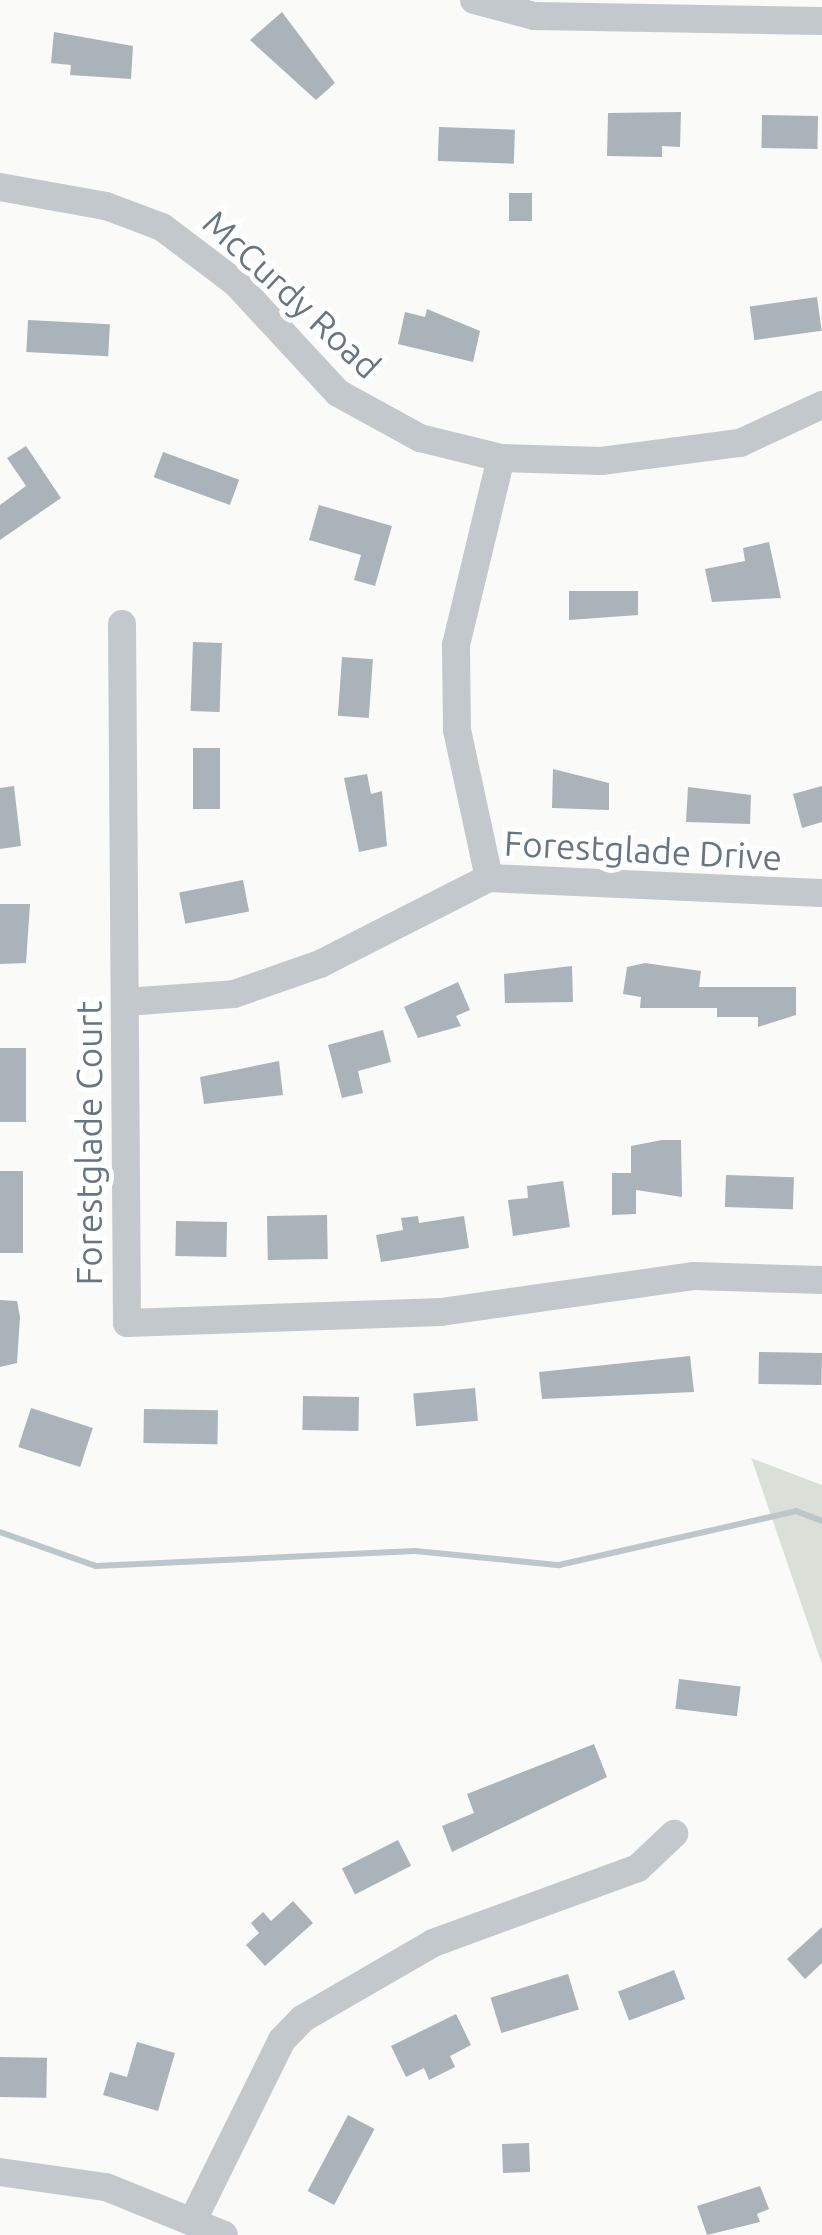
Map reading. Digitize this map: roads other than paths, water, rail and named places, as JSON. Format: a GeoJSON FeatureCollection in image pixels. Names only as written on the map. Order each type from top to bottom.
{"type":"FeatureCollection","features":[{"type":"Feature","properties":{"kind":"street"},"geometry":{"type":"LineString","coordinates":[[474,0],[534,16],[822,21]]}},
{"type":"Feature","properties":{"kind":"street","name":"McCurdy Road"},"geometry":{"type":"LineString","coordinates":[[0,187],[106,206],[162,227],[236,283],[338,392],[420,438],[502,458],[676,454],[740,443],[822,405]]}},
{"type":"Feature","properties":{"kind":"street"},"geometry":{"type":"LineString","coordinates":[[488,878],[457,730],[456,645],[502,458]]}},
{"type":"Feature","properties":{"kind":"street","name":"Forestglade Court"},"geometry":{"type":"LineString","coordinates":[[122,624],[127,1323],[441,1312],[694,1276],[822,1280]]}},
{"type":"Feature","properties":{"kind":"street","name":"Forestglade Drive"},"geometry":{"type":"LineString","coordinates":[[126,1002],[234,994],[320,964],[488,878],[822,893]]}},
{"type":"Feature","properties":{"kind":"street"},"geometry":{"type":"LineString","coordinates":[[195,2216],[282,2040],[302,2019],[432,1943],[638,1868],[674,1834]]}},
{"type":"Feature","properties":{"kind":"street"},"geometry":{"type":"LineString","coordinates":[[0,2172],[106,2188],[195,2216],[224,2235]]}},
{"type":"Feature","properties":{"kind":"waterway"},"geometry":{"type":"LineString","coordinates":[[0,1532],[96,1566],[415,1551],[559,1565],[796,1511],[822,1521]]}}]}
